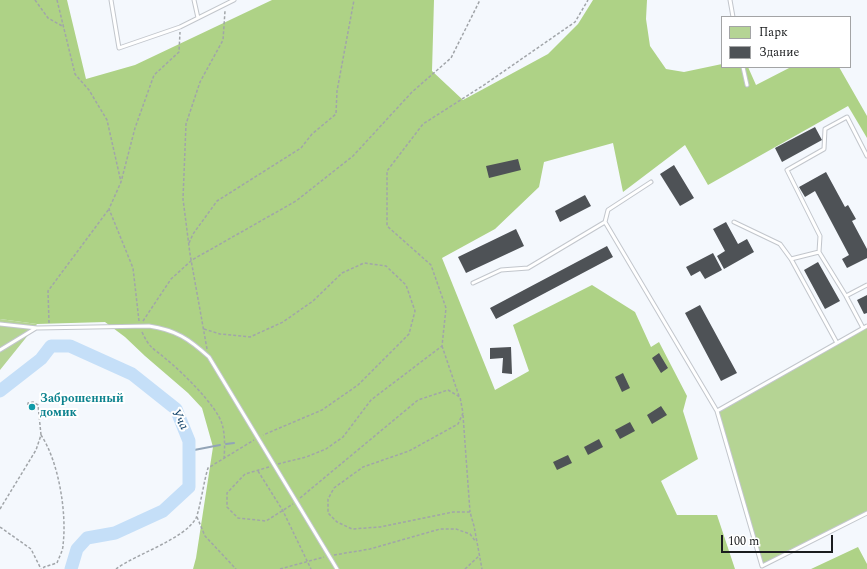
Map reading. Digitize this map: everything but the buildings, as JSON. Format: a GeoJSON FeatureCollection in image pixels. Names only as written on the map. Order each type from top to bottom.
{"type":"FeatureCollection","features":[{"type":"Feature","properties":{"kind":"lane"},"geometry":{"type":"LineString","coordinates":[[111,0],[119,48],[180,26],[234,0]]}},
{"type":"Feature","properties":{"kind":"lane"},"geometry":{"type":"LineString","coordinates":[[194,0],[198,18]]}},
{"type":"Feature","properties":{"kind":"lane"},"geometry":{"type":"LineString","coordinates":[[730,0],[734,16]]}},
{"type":"Feature","properties":{"kind":"lane"},"geometry":{"type":"LineString","coordinates":[[743,68],[747,85]]}},
{"type":"Feature","properties":{"kind":"lane"},"geometry":{"type":"LineString","coordinates":[[863,328],[846,296],[819,252],[820,236],[786,170],[824,149],[825,129],[847,117],[867,156]]}},
{"type":"Feature","properties":{"kind":"lane"},"geometry":{"type":"LineString","coordinates":[[650,182],[608,210],[605,222],[717,411],[762,566],[867,513]]}},
{"type":"Feature","properties":{"kind":"lane"},"geometry":{"type":"LineString","coordinates":[[473,283],[501,270],[528,268],[605,222]]}},
{"type":"Feature","properties":{"kind":"lane"},"geometry":{"type":"LineString","coordinates":[[734,222],[780,244],[791,259],[836,343]]}},
{"type":"Feature","properties":{"kind":"lane"},"geometry":{"type":"LineString","coordinates":[[791,259],[819,252]]}},
{"type":"Feature","properties":{"kind":"lane"},"geometry":{"type":"LineString","coordinates":[[846,296],[867,285]]}},
{"type":"Feature","properties":{"kind":"lane"},"geometry":{"type":"LineString","coordinates":[[0,324],[37,328],[140,326],[166,328],[181,335],[209,357],[337,569]]}},
{"type":"Feature","properties":{"kind":"lane"},"geometry":{"type":"LineString","coordinates":[[717,411],[867,326]]}},
{"type":"Feature","properties":{"kind":"lane"},"geometry":{"type":"LineString","coordinates":[[0,350],[37,328]]}},
{"type":"Feature","properties":{"kind":"path"},"geometry":{"type":"LineString","coordinates":[[35,0],[48,18],[64,26]]}},
{"type":"Feature","properties":{"kind":"path"},"geometry":{"type":"LineString","coordinates":[[57,0],[75,74],[89,90],[107,120],[121,182]]}},
{"type":"Feature","properties":{"kind":"path"},"geometry":{"type":"LineString","coordinates":[[189,243],[193,234],[217,201],[301,148],[312,134],[336,114],[337,91],[354,0]]}},
{"type":"Feature","properties":{"kind":"path"},"geometry":{"type":"LineString","coordinates":[[140,326],[171,279],[192,260],[296,201],[353,156],[412,92],[451,58],[480,0]]}},
{"type":"Feature","properties":{"kind":"path"},"geometry":{"type":"LineString","coordinates":[[482,569],[470,512],[463,413],[460,397],[442,346],[446,308],[431,264],[387,226],[388,171],[422,124],[484,85],[575,22],[588,0]]}},
{"type":"Feature","properties":{"kind":"path"},"geometry":{"type":"LineString","coordinates":[[209,357],[189,243],[183,199],[186,124],[200,82],[223,40],[225,5]]}},
{"type":"Feature","properties":{"kind":"path"},"geometry":{"type":"LineString","coordinates":[[49,328],[48,291],[109,209],[121,182],[135,128],[154,75],[179,52],[180,26]]}},
{"type":"Feature","properties":{"kind":"path"},"geometry":{"type":"LineString","coordinates":[[109,209],[133,268],[140,326],[149,347],[166,359],[202,393],[222,423],[225,451],[224,458]]}},
{"type":"Feature","properties":{"kind":"path"},"geometry":{"type":"LineString","coordinates":[[116,569],[134,557],[162,544],[192,525],[197,517],[208,468],[257,438],[322,410],[358,385],[409,334],[415,311],[406,285],[386,266],[364,263],[342,273],[313,301],[283,322],[250,337],[220,334],[204,329]]}},
{"type":"Feature","properties":{"kind":"path"},"geometry":{"type":"LineString","coordinates":[[442,346],[371,400],[343,437],[326,449],[306,457],[246,474],[227,493],[226,507],[238,518],[266,521],[296,502],[418,400],[448,390],[460,397]]}},
{"type":"Feature","properties":{"kind":"path"},"geometry":{"type":"LineString","coordinates":[[0,510],[36,450],[41,435],[38,405],[33,402],[28,403],[28,405]]}},
{"type":"Feature","properties":{"kind":"path"},"geometry":{"type":"LineString","coordinates":[[463,413],[458,424],[409,451],[363,467],[334,488],[328,499],[328,513],[337,522],[352,529],[380,527],[452,512],[470,512]]}},
{"type":"Feature","properties":{"kind":"path"},"geometry":{"type":"LineString","coordinates":[[0,527],[31,549],[42,569],[57,563],[63,546],[60,483],[48,445],[41,435]]}},
{"type":"Feature","properties":{"kind":"path"},"geometry":{"type":"LineString","coordinates":[[258,470],[283,511],[311,569]]}},
{"type":"Feature","properties":{"kind":"path"},"geometry":{"type":"LineString","coordinates":[[197,517],[205,536],[236,569]]}},
{"type":"Feature","properties":{"kind":"path"},"geometry":{"type":"LineString","coordinates":[[280,569],[329,556],[370,549],[440,529],[456,529],[470,534],[476,542]]}},
{"type":"Feature","properties":{"kind":"path"},"geometry":{"type":"LineString","coordinates":[[465,569],[480,555]]}},
{"type":"Feature","properties":{"kind":"green space"},"geometry":{"type":"Polygon","coordinates":[[[0,0],[67,0],[86,79],[135,65],[272,0],[434,0],[432,71],[463,100],[548,54],[578,24],[593,0],[647,0],[646,19],[650,46],[666,69],[684,72],[721,64],[721,68],[748,68],[756,85],[789,68],[840,68],[867,116],[867,138],[848,106],[708,185],[685,145],[623,192],[613,143],[544,162],[539,187],[495,229],[442,258],[495,390],[529,371],[513,325],[592,285],[635,312],[651,347],[659,342],[687,396],[683,411],[698,459],[661,481],[677,515],[717,515],[735,569],[193,569],[213,447],[202,408],[188,393],[125,337],[105,322],[37,324],[0,319],[0,0]]]}},
{"type":"Feature","properties":{"kind":"green space"},"geometry":{"type":"Polygon","coordinates":[[[0,319],[37,324],[0,370],[0,319]]]}},
{"type":"Feature","properties":{"kind":"green space"},"geometry":{"type":"Polygon","coordinates":[[[867,328],[867,515],[762,566],[717,411],[867,328]]]}},
{"type":"Feature","properties":{"kind":"green space"},"geometry":{"type":"Polygon","coordinates":[[[858,547],[867,564],[867,569],[811,569],[858,547]]]}},
{"type":"Feature","properties":{"kind":"waterway","name":"Уча"},"geometry":{"type":"LineString","coordinates":[[0,391],[41,359],[51,346],[70,346],[132,374],[176,409],[189,441],[189,487],[163,511],[115,533],[87,538],[77,549],[71,569]]}},
{"type":"Feature","properties":{"kind":"waterway"},"geometry":{"type":"LineString","coordinates":[[226,444],[234,443]]}},
{"type":"Feature","properties":{"kind":"waterway"},"geometry":{"type":"LineString","coordinates":[[189,451],[220,445]]}},
{"type":"Feature","properties":{"kind":"place","name":"Заброшенный домик"},"geometry":{"type":"Point","coordinates":[32,407]}}]}
